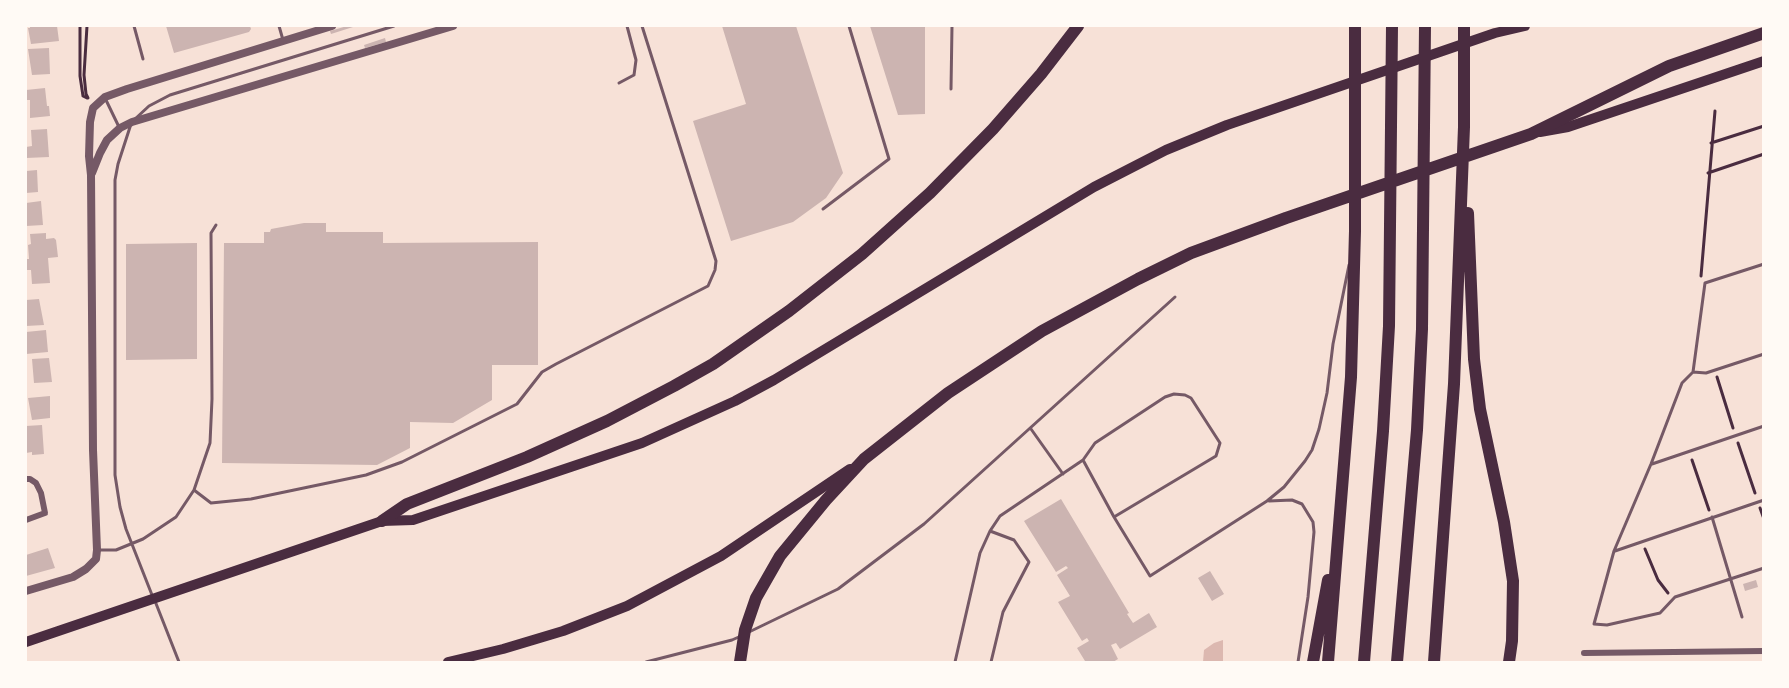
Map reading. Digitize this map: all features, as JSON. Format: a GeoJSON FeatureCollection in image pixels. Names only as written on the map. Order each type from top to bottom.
{"type":"FeatureCollection","features":[{"type":"Feature","properties":{"kind":"highway"},"geometry":{"type":"LineString","coordinates":[[386,521],[408,504],[466,483],[607,421],[713,364],[789,311],[862,254],[939,184],[1041,74],[1078,26]]}},
{"type":"Feature","properties":{"kind":"highway"},"geometry":{"type":"LineString","coordinates":[[1328,663],[1351,377],[1355,231],[1356,26]]}},
{"type":"Feature","properties":{"kind":"highway"},"geometry":{"type":"LineString","coordinates":[[1364,663],[1389,326],[1392,26]]}},
{"type":"Feature","properties":{"kind":"highway"},"geometry":{"type":"LineString","coordinates":[[1397,663],[1417,430],[1422,329],[1425,26]]}},
{"type":"Feature","properties":{"kind":"highway"},"geometry":{"type":"LineString","coordinates":[[1434,663],[1450,461],[1464,128],[1464,26]]}},
{"type":"Feature","properties":{"kind":"highway"},"geometry":{"type":"LineString","coordinates":[[1495,33],[1508,26]]}},
{"type":"Feature","properties":{"kind":"highway"},"geometry":{"type":"LineString","coordinates":[[26,642],[386,521],[413,520],[642,443],[705,416],[774,380],[1094,187],[1186,141],[1495,33],[1525,26]]}},
{"type":"Feature","properties":{"kind":"highway"},"geometry":{"type":"LineString","coordinates":[[448,663],[563,631],[627,606],[721,556],[815,495],[948,393],[1025,342],[1138,279],[1191,253],[1321,205],[1531,134],[1669,66],[1764,33]]}},
{"type":"Feature","properties":{"kind":"highway"},"geometry":{"type":"LineString","coordinates":[[1531,134],[1568,128],[1764,61]]}},
{"type":"Feature","properties":{"kind":"highway"},"geometry":{"type":"LineString","coordinates":[[1464,128],[1474,359],[1480,409],[1504,522],[1513,581],[1509,663]]}},
{"type":"Feature","properties":{"kind":"highway"},"geometry":{"type":"LineString","coordinates":[[740,663],[745,630],[756,598],[792,540],[864,459]]}},
{"type":"Feature","properties":{"kind":"highway"},"geometry":{"type":"LineString","coordinates":[[1313,663],[1340,511]]}},
{"type":"Feature","properties":{"kind":"street"},"geometry":{"type":"LineString","coordinates":[[26,591],[73,578],[96,559],[89,136],[93,108],[105,98],[148,82],[332,26]]}},
{"type":"Feature","properties":{"kind":"street"},"geometry":{"type":"LineString","coordinates":[[91,175],[107,140],[120,128],[132,122],[453,26]]}},
{"type":"Feature","properties":{"kind":"street"},"geometry":{"type":"LineString","coordinates":[[26,480],[30,479],[36,483],[41,493],[45,513],[26,520]]}},
{"type":"Feature","properties":{"kind":"street"},"geometry":{"type":"LineString","coordinates":[[1584,653],[1764,651]]}},
{"type":"Feature","properties":{"kind":"lane"},"geometry":{"type":"LineString","coordinates":[[134,26],[143,59]]}},
{"type":"Feature","properties":{"kind":"lane"},"geometry":{"type":"LineString","coordinates":[[279,26],[283,40]]}},
{"type":"Feature","properties":{"kind":"lane"},"geometry":{"type":"LineString","coordinates":[[179,663],[126,529],[117,490],[115,180],[123,144],[132,122],[149,106],[170,95],[394,26]]}},
{"type":"Feature","properties":{"kind":"lane"},"geometry":{"type":"LineString","coordinates":[[620,83],[634,75],[636,60],[627,26]]}},
{"type":"Feature","properties":{"kind":"lane"},"geometry":{"type":"LineString","coordinates":[[194,490],[211,503],[251,499],[366,475],[402,462],[517,404],[542,372],[708,286],[716,261],[642,26]]}},
{"type":"Feature","properties":{"kind":"lane"},"geometry":{"type":"LineString","coordinates":[[823,209],[889,159],[849,26]]}},
{"type":"Feature","properties":{"kind":"lane"},"geometry":{"type":"LineString","coordinates":[[951,89],[952,26]]}},
{"type":"Feature","properties":{"kind":"lane"},"geometry":{"type":"LineString","coordinates":[[105,98],[120,128]]}},
{"type":"Feature","properties":{"kind":"lane"},"geometry":{"type":"LineString","coordinates":[[97,550],[116,550],[143,539],[176,517],[194,490],[210,443],[211,233],[216,225]]}},
{"type":"Feature","properties":{"kind":"lane"},"geometry":{"type":"LineString","coordinates":[[1083,460],[1114,518],[1150,576],[1267,501],[1298,471],[1312,450],[1327,393],[1355,231]]}},
{"type":"Feature","properties":{"kind":"lane"},"geometry":{"type":"LineString","coordinates":[[1764,264],[1705,283],[1693,372],[1682,383],[1614,551],[1594,624],[1607,625],[1660,613],[1675,597],[1764,568]]}},
{"type":"Feature","properties":{"kind":"lane"},"geometry":{"type":"LineString","coordinates":[[646,663],[732,640],[838,589],[924,524],[1175,297]]}},
{"type":"Feature","properties":{"kind":"lane"},"geometry":{"type":"LineString","coordinates":[[1693,372],[1715,370],[1764,354]]}},
{"type":"Feature","properties":{"kind":"lane"},"geometry":{"type":"LineString","coordinates":[[955,663],[980,553],[1000,516],[1083,460],[1095,442],[1165,397],[1174,394],[1191,398],[1220,443],[1216,456],[1114,518]]}},
{"type":"Feature","properties":{"kind":"lane"},"geometry":{"type":"LineString","coordinates":[[1651,464],[1764,426]]}},
{"type":"Feature","properties":{"kind":"lane"},"geometry":{"type":"LineString","coordinates":[[1031,429],[1063,474]]}},
{"type":"Feature","properties":{"kind":"lane"},"geometry":{"type":"LineString","coordinates":[[1267,501],[1292,500],[1302,504],[1313,522],[1314,532],[1298,663]]}},
{"type":"Feature","properties":{"kind":"lane"},"geometry":{"type":"LineString","coordinates":[[1614,551],[1764,500]]}},
{"type":"Feature","properties":{"kind":"lane"},"geometry":{"type":"LineString","coordinates":[[1712,518],[1742,617]]}},
{"type":"Feature","properties":{"kind":"lane"},"geometry":{"type":"LineString","coordinates":[[990,531],[1014,540],[1029,562],[1003,612],[991,663]]}},
{"type":"Feature","properties":{"kind":"path"},"geometry":{"type":"LineString","coordinates":[[80,26],[80,76],[83,96],[89,99],[86,94],[84,75],[87,26]]}},
{"type":"Feature","properties":{"kind":"path"},"geometry":{"type":"LineString","coordinates":[[1705,283],[1701,276],[1714,111]]}},
{"type":"Feature","properties":{"kind":"path"},"geometry":{"type":"LineString","coordinates":[[1711,143],[1764,126]]}},
{"type":"Feature","properties":{"kind":"path"},"geometry":{"type":"LineString","coordinates":[[1708,173],[1763,155]]}},
{"type":"Feature","properties":{"kind":"path"},"geometry":{"type":"LineString","coordinates":[[1715,370],[1758,502]]}},
{"type":"Feature","properties":{"kind":"path"},"geometry":{"type":"LineString","coordinates":[[1689,452],[1712,518]]}},
{"type":"Feature","properties":{"kind":"path"},"geometry":{"type":"LineString","coordinates":[[1641,541],[1658,580],[1666,591],[1675,597]]}},
{"type":"Feature","properties":{"kind":"shaded area"},"geometry":{"type":"Polygon","coordinates":[[[1223,640],[1223,662],[1203,662],[1204,650],[1223,640]]]}},
{"type":"Feature","properties":{"kind":"building"},"geometry":{"type":"Polygon","coordinates":[[[30,26],[57,26],[59,41],[31,44],[28,28],[30,26]]]}},
{"type":"Feature","properties":{"kind":"building"},"geometry":{"type":"Polygon","coordinates":[[[166,26],[250,26],[251,29],[249,32],[174,53],[166,26]]]}},
{"type":"Feature","properties":{"kind":"building"},"geometry":{"type":"Polygon","coordinates":[[[347,26],[353,27],[331,34],[330,31],[347,26]]]}},
{"type":"Feature","properties":{"kind":"building"},"geometry":{"type":"Polygon","coordinates":[[[722,26],[796,26],[843,173],[826,198],[793,222],[731,241],[693,121],[746,104],[722,26]]]}},
{"type":"Feature","properties":{"kind":"building"},"geometry":{"type":"Polygon","coordinates":[[[870,26],[925,26],[925,114],[898,115],[870,26]]]}},
{"type":"Feature","properties":{"kind":"building"},"geometry":{"type":"Polygon","coordinates":[[[385,38],[386,42],[365,48],[364,45],[385,38]]]}},
{"type":"Feature","properties":{"kind":"building"},"geometry":{"type":"Polygon","coordinates":[[[49,48],[50,74],[32,75],[28,49],[49,48]]]}},
{"type":"Feature","properties":{"kind":"building"},"geometry":{"type":"Polygon","coordinates":[[[45,88],[50,116],[30,118],[30,100],[26,100],[26,90],[45,88]]]}},
{"type":"Feature","properties":{"kind":"building"},"geometry":{"type":"Polygon","coordinates":[[[47,129],[49,157],[26,158],[26,147],[32,146],[31,130],[47,129]]]}},
{"type":"Feature","properties":{"kind":"building"},"geometry":{"type":"Polygon","coordinates":[[[37,170],[38,192],[26,193],[26,171],[37,170]]]}},
{"type":"Feature","properties":{"kind":"building"},"geometry":{"type":"Polygon","coordinates":[[[41,201],[43,225],[26,226],[26,203],[41,201]]]}},
{"type":"Feature","properties":{"kind":"building"},"geometry":{"type":"Polygon","coordinates":[[[304,223],[326,223],[326,232],[383,232],[383,243],[538,242],[538,365],[492,365],[492,400],[453,423],[410,422],[410,448],[377,465],[222,463],[224,243],[264,243],[264,232],[304,223]]]}},
{"type":"Feature","properties":{"kind":"building"},"geometry":{"type":"Polygon","coordinates":[[[46,233],[46,239],[56,240],[58,257],[48,258],[50,283],[32,284],[31,270],[26,270],[26,259],[29,259],[28,245],[31,244],[30,234],[46,233]]]}},
{"type":"Feature","properties":{"kind":"building"},"geometry":{"type":"Polygon","coordinates":[[[197,243],[197,359],[126,360],[126,244],[197,243]]]}},
{"type":"Feature","properties":{"kind":"building"},"geometry":{"type":"Polygon","coordinates":[[[39,299],[44,325],[26,326],[26,300],[39,299]]]}},
{"type":"Feature","properties":{"kind":"building"},"geometry":{"type":"Polygon","coordinates":[[[46,330],[48,352],[26,354],[26,332],[46,330]]]}},
{"type":"Feature","properties":{"kind":"building"},"geometry":{"type":"Polygon","coordinates":[[[49,358],[52,382],[34,383],[32,359],[49,358]]]}},
{"type":"Feature","properties":{"kind":"building"},"geometry":{"type":"Polygon","coordinates":[[[50,396],[50,418],[32,420],[28,398],[50,396]]]}},
{"type":"Feature","properties":{"kind":"building"},"geometry":{"type":"Polygon","coordinates":[[[42,425],[44,454],[26,453],[26,426],[42,425]]]}},
{"type":"Feature","properties":{"kind":"building"},"geometry":{"type":"Polygon","coordinates":[[[1061,499],[1133,623],[1149,613],[1157,627],[1120,649],[1116,643],[1111,645],[1118,659],[1113,662],[1083,662],[1085,661],[1077,648],[1089,641],[1087,638],[1082,641],[1058,602],[1070,596],[1057,575],[1068,568],[1066,566],[1056,572],[1024,521],[1061,499]]]}},
{"type":"Feature","properties":{"kind":"building"},"geometry":{"type":"Polygon","coordinates":[[[48,548],[55,568],[26,576],[26,555],[48,548]]]}},
{"type":"Feature","properties":{"kind":"building"},"geometry":{"type":"Polygon","coordinates":[[[1210,571],[1224,594],[1212,601],[1198,578],[1210,571]]]}},
{"type":"Feature","properties":{"kind":"building"},"geometry":{"type":"Polygon","coordinates":[[[1756,580],[1758,587],[1745,591],[1743,584],[1756,580]]]}}]}
